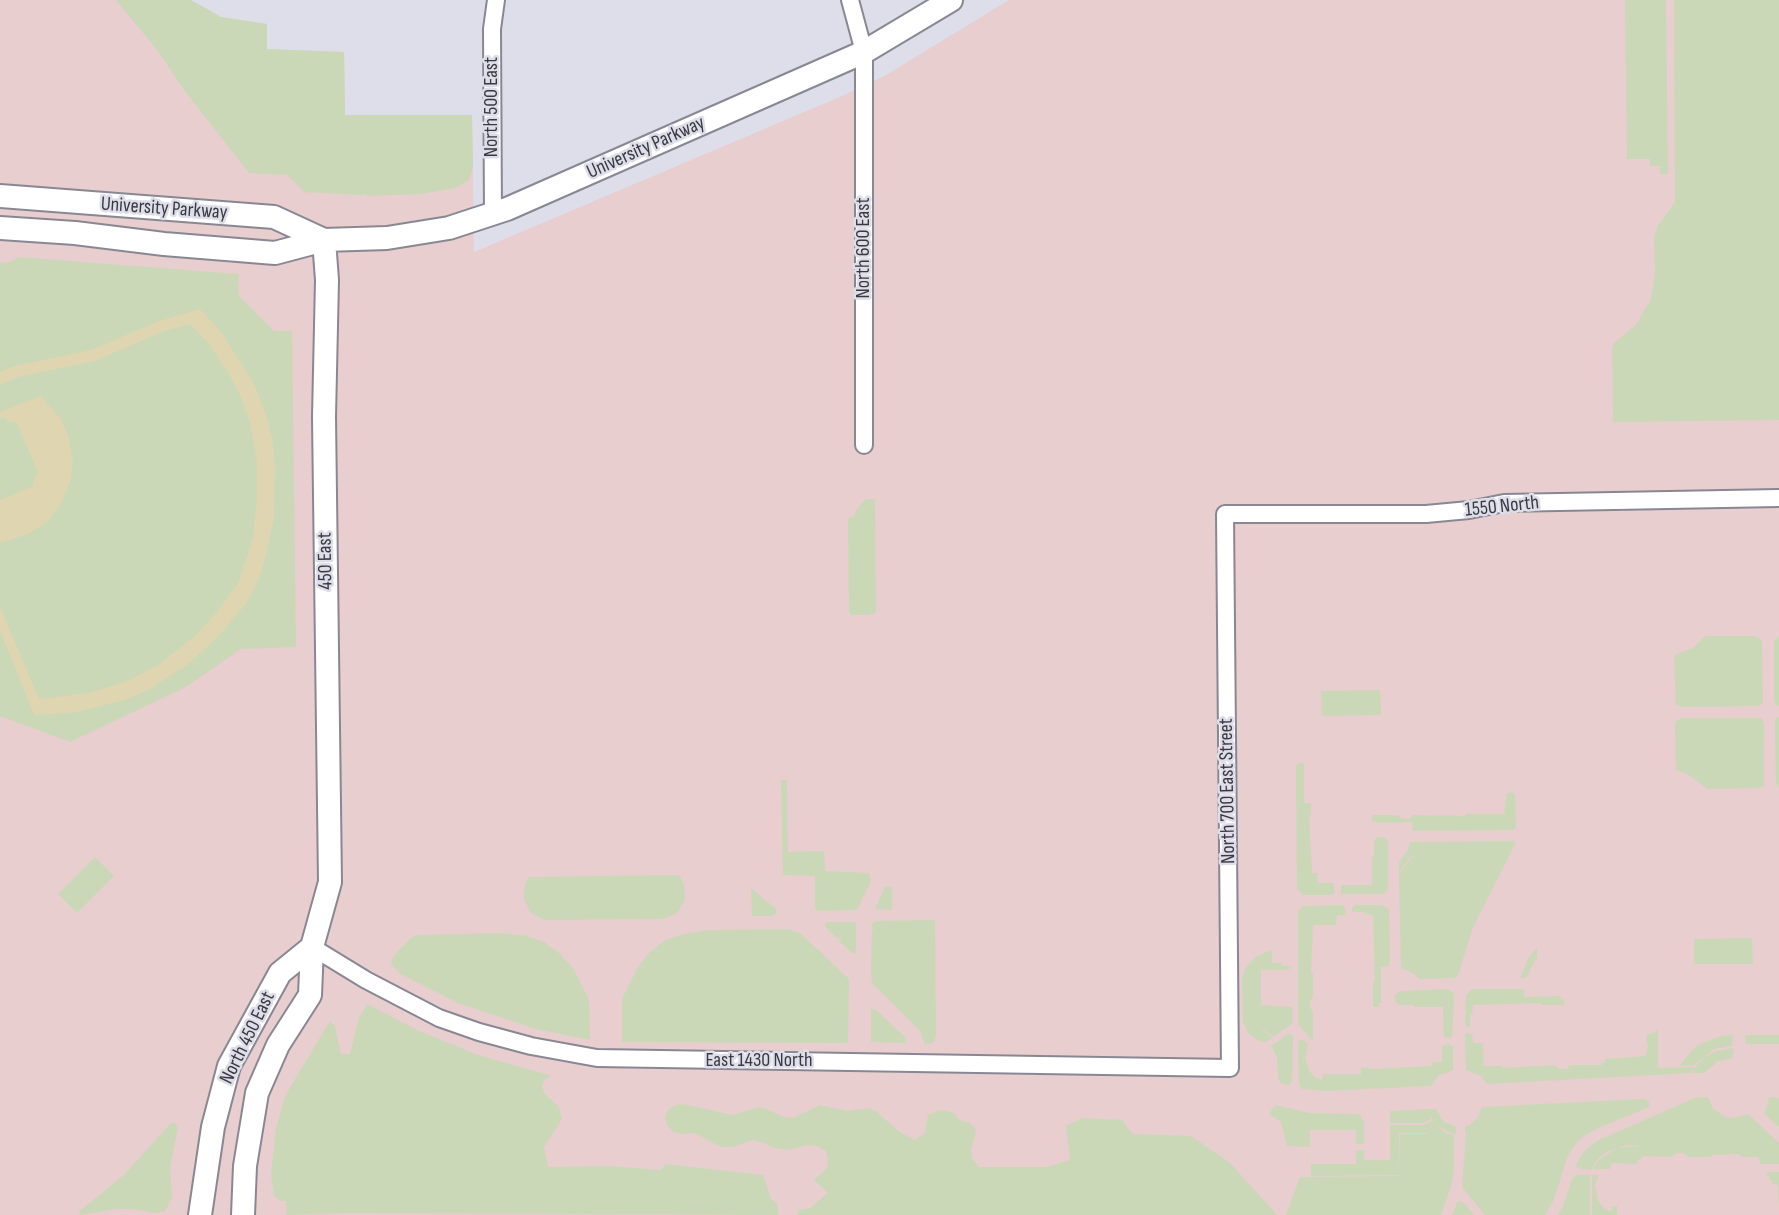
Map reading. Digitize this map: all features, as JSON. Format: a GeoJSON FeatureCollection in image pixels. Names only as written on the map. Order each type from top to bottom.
{"type":"FeatureCollection","features":[{"type":"Feature","properties":{"kind":"main road","name":"University Parkway"},"geometry":{"type":"LineString","coordinates":[[0,228],[75,232],[164,244],[275,253],[324,240],[387,238],[449,228],[493,215],[864,52],[951,0]]}},
{"type":"Feature","properties":{"kind":"main road","name":"University Parkway"},"geometry":{"type":"LineString","coordinates":[[0,196],[274,217],[324,240]]}},
{"type":"Feature","properties":{"kind":"main road","name":"450 East"},"geometry":{"type":"LineString","coordinates":[[324,240],[327,280],[324,417],[330,882]]}},
{"type":"Feature","properties":{"kind":"main road","name":"North 450 East"},"geometry":{"type":"LineString","coordinates":[[243,1215],[245,1166],[257,1093],[278,1045],[310,995],[312,947],[330,882]]}},
{"type":"Feature","properties":{"kind":"main road","name":"North 450 East"},"geometry":{"type":"LineString","coordinates":[[200,1215],[213,1127],[220,1093],[229,1066],[280,973],[312,947]]}},
{"type":"Feature","properties":{"kind":"street","name":"North 500 East"},"geometry":{"type":"LineString","coordinates":[[493,215],[492,29],[496,0]]}},
{"type":"Feature","properties":{"kind":"street","name":"North 600 East"},"geometry":{"type":"LineString","coordinates":[[850,0],[864,52],[864,445]]}},
{"type":"Feature","properties":{"kind":"street","name":"1550 North"},"geometry":{"type":"LineString","coordinates":[[1225,514],[1426,513],[1469,510],[1504,503],[1779,498]]}},
{"type":"Feature","properties":{"kind":"street","name":"North 700 East Street"},"geometry":{"type":"LineString","coordinates":[[1225,514],[1230,1068]]}},
{"type":"Feature","properties":{"kind":"street","name":"East 1430 North"},"geometry":{"type":"LineString","coordinates":[[312,947],[366,980],[439,1018],[531,1046],[597,1058],[1230,1068]]}},
{"type":"Feature","properties":{"kind":"shaded area"},"geometry":{"type":"Polygon","coordinates":[[[0,0],[191,0],[221,17],[267,24],[267,49],[344,52],[345,115],[472,115],[474,252],[842,96],[886,75],[1009,0],[1779,0],[1779,1215],[0,1215],[0,0]]]}},
{"type":"Feature","properties":{"kind":"green space"},"geometry":{"type":"Polygon","coordinates":[[[116,0],[191,0],[221,17],[267,24],[267,49],[344,52],[345,115],[472,115],[473,166],[469,180],[455,188],[421,194],[367,196],[365,194],[303,192],[287,175],[249,173],[184,90],[158,51],[116,0]]]}},
{"type":"Feature","properties":{"kind":"green space"},"geometry":{"type":"Polygon","coordinates":[[[1625,0],[1666,0],[1668,174],[1660,174],[1660,166],[1650,166],[1650,159],[1627,159],[1625,0]]]}},
{"type":"Feature","properties":{"kind":"green space"},"geometry":{"type":"Polygon","coordinates":[[[1674,0],[1779,0],[1779,420],[1613,422],[1612,347],[1636,325],[1651,299],[1655,272],[1654,236],[1658,226],[1675,202],[1674,0]]]}},
{"type":"Feature","properties":{"kind":"green space"},"geometry":{"type":"Polygon","coordinates":[[[19,257],[239,274],[238,295],[274,331],[292,331],[296,647],[241,649],[184,688],[70,742],[0,716],[0,263],[10,262],[19,257]]]}},
{"type":"Feature","properties":{"kind":"green space"},"geometry":{"type":"Polygon","coordinates":[[[866,499],[875,499],[876,612],[873,615],[871,612],[871,615],[852,615],[849,612],[848,518],[855,516],[855,511],[866,499]]]}},
{"type":"Feature","properties":{"kind":"green space"},"geometry":{"type":"Polygon","coordinates":[[[1705,636],[1755,636],[1762,640],[1763,704],[1682,707],[1676,705],[1674,655],[1693,648],[1705,636]]]}},
{"type":"Feature","properties":{"kind":"green space"},"geometry":{"type":"Polygon","coordinates":[[[1779,636],[1779,706],[1774,701],[1774,641],[1779,636]]]}},
{"type":"Feature","properties":{"kind":"green space"},"geometry":{"type":"Polygon","coordinates":[[[1380,690],[1381,715],[1322,716],[1321,691],[1380,690]]]}},
{"type":"Feature","properties":{"kind":"green space"},"geometry":{"type":"Polygon","coordinates":[[[1779,717],[1779,788],[1776,783],[1775,719],[1779,717]]]}},
{"type":"Feature","properties":{"kind":"green space"},"geometry":{"type":"Polygon","coordinates":[[[1682,718],[1761,718],[1764,723],[1764,786],[1708,789],[1687,774],[1676,770],[1675,724],[1682,718]]]}},
{"type":"Feature","properties":{"kind":"green space"},"geometry":{"type":"Polygon","coordinates":[[[1304,763],[1304,803],[1311,803],[1311,815],[1309,816],[1312,873],[1317,873],[1318,883],[1333,883],[1335,892],[1331,895],[1303,895],[1297,888],[1296,766],[1304,763]]]}},
{"type":"Feature","properties":{"kind":"green space"},"geometry":{"type":"Polygon","coordinates":[[[781,780],[787,780],[788,852],[824,851],[825,871],[869,873],[871,881],[857,910],[817,911],[815,909],[815,876],[783,875],[781,780]]]}},
{"type":"Feature","properties":{"kind":"green space"},"geometry":{"type":"Polygon","coordinates":[[[1511,792],[1515,795],[1516,827],[1513,830],[1413,831],[1412,822],[1376,823],[1372,821],[1372,815],[1398,815],[1402,819],[1409,819],[1413,815],[1504,814],[1507,794],[1511,792]]]}},
{"type":"Feature","properties":{"kind":"green space"},"geometry":{"type":"Polygon","coordinates":[[[1377,837],[1386,838],[1388,842],[1388,888],[1386,892],[1382,894],[1341,894],[1341,885],[1372,885],[1372,857],[1374,856],[1374,841],[1377,837]]]}},
{"type":"Feature","properties":{"kind":"green space"},"geometry":{"type":"Polygon","coordinates":[[[1515,841],[1473,927],[1458,975],[1455,978],[1420,979],[1401,968],[1399,873],[1414,852],[1399,872],[1399,862],[1408,850],[1410,842],[1515,841]]]}},
{"type":"Feature","properties":{"kind":"green space"},"geometry":{"type":"Polygon","coordinates":[[[95,857],[114,876],[77,913],[58,894],[95,857]]]}},
{"type":"Feature","properties":{"kind":"green space"},"geometry":{"type":"Polygon","coordinates":[[[679,875],[684,885],[685,900],[677,913],[664,919],[544,920],[531,913],[524,899],[524,888],[529,877],[679,875]]]}},
{"type":"Feature","properties":{"kind":"green space"},"geometry":{"type":"Polygon","coordinates":[[[892,886],[892,910],[875,909],[885,887],[892,886]]]}},
{"type":"Feature","properties":{"kind":"green space"},"geometry":{"type":"Polygon","coordinates":[[[752,889],[776,909],[777,914],[752,916],[752,889]]]}},
{"type":"Feature","properties":{"kind":"green space"},"geometry":{"type":"Polygon","coordinates":[[[1342,905],[1345,907],[1346,915],[1337,915],[1336,925],[1313,925],[1311,973],[1313,974],[1313,997],[1310,1001],[1310,1008],[1313,1012],[1313,1041],[1298,1021],[1298,912],[1303,906],[1342,905]]]}},
{"type":"Feature","properties":{"kind":"green space"},"geometry":{"type":"Polygon","coordinates":[[[1355,905],[1382,905],[1389,909],[1389,966],[1381,967],[1379,1007],[1373,1007],[1373,982],[1375,981],[1373,915],[1352,912],[1355,905]]]}},
{"type":"Feature","properties":{"kind":"green space"},"geometry":{"type":"Polygon","coordinates":[[[935,920],[936,1036],[933,1043],[925,1044],[920,1031],[872,983],[871,974],[874,973],[871,972],[872,930],[874,928],[872,924],[876,921],[935,920]]]}},
{"type":"Feature","properties":{"kind":"green space"},"geometry":{"type":"Polygon","coordinates":[[[827,922],[856,922],[856,954],[839,941],[841,938],[838,939],[826,928],[827,922]]]}},
{"type":"Feature","properties":{"kind":"green space"},"geometry":{"type":"Polygon","coordinates":[[[789,929],[801,934],[849,979],[848,1042],[622,1042],[622,999],[638,967],[651,951],[666,940],[683,934],[709,930],[789,929]]]}},
{"type":"Feature","properties":{"kind":"green space"},"geometry":{"type":"Polygon","coordinates":[[[501,933],[527,936],[544,942],[559,953],[573,968],[589,1000],[590,1040],[536,1029],[458,1003],[401,974],[391,962],[394,955],[416,935],[501,933]]]}},
{"type":"Feature","properties":{"kind":"green space"},"geometry":{"type":"Polygon","coordinates":[[[1752,938],[1753,964],[1694,964],[1694,939],[1752,938]]]}},
{"type":"Feature","properties":{"kind":"green space"},"geometry":{"type":"Polygon","coordinates":[[[1537,948],[1537,957],[1526,978],[1520,978],[1529,957],[1537,948]]]}},
{"type":"Feature","properties":{"kind":"green space"},"geometry":{"type":"Polygon","coordinates":[[[1272,950],[1272,963],[1292,966],[1288,970],[1261,970],[1261,1005],[1292,1007],[1293,1023],[1273,1037],[1259,1026],[1253,1016],[1259,1027],[1272,1038],[1266,1042],[1259,1041],[1249,1034],[1243,1022],[1242,977],[1245,969],[1255,957],[1272,950]]]}},
{"type":"Feature","properties":{"kind":"green space"},"geometry":{"type":"Polygon","coordinates":[[[1448,989],[1454,996],[1452,1036],[1450,1038],[1444,1037],[1443,1007],[1414,1007],[1414,1005],[1398,1005],[1395,1002],[1395,995],[1400,991],[1448,989]]]}},
{"type":"Feature","properties":{"kind":"green space"},"geometry":{"type":"Polygon","coordinates":[[[1472,989],[1524,989],[1524,997],[1561,996],[1561,999],[1564,999],[1564,1005],[1542,1005],[1541,1003],[1473,1005],[1470,1027],[1467,1027],[1465,1024],[1466,996],[1472,989]]]}},
{"type":"Feature","properties":{"kind":"green space"},"geometry":{"type":"Polygon","coordinates":[[[367,1004],[417,1030],[478,1055],[552,1076],[545,1079],[542,1085],[544,1093],[559,1107],[562,1119],[544,1147],[548,1167],[609,1166],[661,1170],[666,1164],[763,1175],[771,1199],[778,1205],[778,1215],[348,1213],[287,1215],[286,1201],[280,1201],[274,1196],[271,1175],[276,1129],[285,1096],[330,1021],[335,1026],[341,1054],[350,1054],[359,1018],[367,1004]]]}},
{"type":"Feature","properties":{"kind":"green space"},"geometry":{"type":"Polygon","coordinates":[[[875,1009],[905,1037],[906,1043],[871,1042],[871,1027],[874,1027],[871,1026],[871,1010],[875,1009]]]}},
{"type":"Feature","properties":{"kind":"green space"},"geometry":{"type":"Polygon","coordinates":[[[1658,1030],[1658,1068],[1694,1067],[1690,1073],[1487,1084],[1481,1076],[1466,1070],[1466,1033],[1472,1034],[1473,1043],[1483,1043],[1484,1066],[1502,1066],[1503,1068],[1555,1065],[1559,1069],[1567,1069],[1570,1065],[1602,1065],[1605,1059],[1645,1056],[1648,1048],[1646,1036],[1658,1030]]]}},
{"type":"Feature","properties":{"kind":"green space"},"geometry":{"type":"Polygon","coordinates":[[[1288,1034],[1293,1038],[1292,1082],[1289,1085],[1281,1083],[1278,1078],[1277,1057],[1271,1046],[1288,1034]]]}},
{"type":"Feature","properties":{"kind":"green space"},"geometry":{"type":"Polygon","coordinates":[[[1733,1035],[1732,1046],[1714,1049],[1694,1065],[1680,1066],[1691,1051],[1700,1044],[1721,1036],[1733,1035]]]}},
{"type":"Feature","properties":{"kind":"green space"},"geometry":{"type":"Polygon","coordinates":[[[1745,1035],[1779,1035],[1779,1044],[1746,1044],[1745,1035]]]}},
{"type":"Feature","properties":{"kind":"green space"},"geometry":{"type":"Polygon","coordinates":[[[1300,1040],[1308,1044],[1305,1058],[1310,1072],[1322,1080],[1323,1074],[1361,1074],[1361,1067],[1374,1069],[1432,1066],[1432,1062],[1442,1062],[1442,1046],[1449,1044],[1453,1046],[1453,1070],[1438,1076],[1431,1086],[1325,1091],[1302,1089],[1299,1085],[1298,1043],[1300,1040]]]}},
{"type":"Feature","properties":{"kind":"green space"},"geometry":{"type":"Polygon","coordinates":[[[1734,1048],[1732,1058],[1717,1062],[1704,1073],[1691,1073],[1708,1055],[1734,1048]]]}},
{"type":"Feature","properties":{"kind":"green space"},"geometry":{"type":"Polygon","coordinates":[[[1697,1097],[1697,1099],[1708,1097],[1713,1109],[1726,1117],[1734,1118],[1748,1114],[1779,1143],[1779,1164],[1760,1164],[1759,1157],[1741,1157],[1740,1154],[1688,1157],[1684,1153],[1676,1153],[1672,1157],[1642,1156],[1637,1160],[1637,1164],[1611,1163],[1610,1169],[1593,1169],[1598,1161],[1617,1148],[1606,1152],[1597,1160],[1591,1170],[1577,1168],[1576,1165],[1582,1154],[1599,1140],[1697,1097]],[[1626,1145],[1618,1148],[1644,1146],[1626,1145]]]}},
{"type":"Feature","properties":{"kind":"green space"},"geometry":{"type":"Polygon","coordinates":[[[1769,1097],[1779,1098],[1779,1127],[1764,1113],[1769,1097]]]}},
{"type":"Feature","properties":{"kind":"green space"},"geometry":{"type":"Polygon","coordinates":[[[1644,1099],[1649,1102],[1649,1107],[1598,1128],[1581,1138],[1574,1146],[1567,1158],[1554,1199],[1545,1215],[1485,1215],[1462,1187],[1466,1135],[1471,1133],[1465,1134],[1465,1126],[1478,1118],[1482,1107],[1644,1099]]]}},
{"type":"Feature","properties":{"kind":"green space"},"geometry":{"type":"Polygon","coordinates":[[[683,1104],[733,1115],[759,1107],[783,1117],[793,1118],[820,1105],[846,1111],[868,1108],[876,1111],[898,1131],[915,1140],[925,1133],[928,1115],[940,1110],[948,1111],[974,1127],[976,1133],[971,1149],[972,1159],[979,1167],[1047,1167],[1070,1160],[1066,1126],[1082,1118],[1123,1120],[1133,1134],[1191,1136],[1229,1162],[1277,1215],[797,1215],[799,1210],[810,1208],[828,1193],[814,1180],[827,1168],[826,1151],[817,1146],[807,1145],[788,1150],[752,1140],[733,1147],[721,1147],[694,1133],[674,1132],[667,1125],[665,1117],[668,1110],[675,1105],[683,1104]]]}},
{"type":"Feature","properties":{"kind":"green space"},"geometry":{"type":"Polygon","coordinates":[[[1275,1105],[1309,1113],[1360,1114],[1364,1123],[1364,1144],[1356,1144],[1356,1130],[1310,1130],[1310,1147],[1287,1146],[1281,1122],[1269,1114],[1275,1105]]]}},
{"type":"Feature","properties":{"kind":"green space"},"geometry":{"type":"Polygon","coordinates":[[[1436,1109],[1443,1121],[1456,1127],[1456,1134],[1436,1125],[1445,1133],[1454,1135],[1452,1183],[1441,1215],[1286,1215],[1300,1177],[1399,1176],[1400,1134],[1428,1133],[1399,1133],[1399,1175],[1311,1176],[1311,1164],[1356,1164],[1356,1150],[1364,1150],[1364,1160],[1390,1160],[1390,1125],[1424,1125],[1433,1120],[1429,1113],[1431,1119],[1424,1123],[1390,1123],[1390,1111],[1436,1109]]]}},
{"type":"Feature","properties":{"kind":"green space"},"geometry":{"type":"Polygon","coordinates":[[[171,1123],[175,1123],[178,1127],[170,1167],[172,1198],[165,1211],[155,1213],[115,1209],[80,1215],[79,1211],[124,1175],[171,1123]]]}},
{"type":"Feature","properties":{"kind":"green space"},"geometry":{"type":"Polygon","coordinates":[[[1769,1172],[1779,1172],[1779,1209],[1778,1185],[1772,1184],[1772,1180],[1769,1180],[1769,1176],[1766,1175],[1769,1172]]]}},
{"type":"Feature","properties":{"kind":"green space"},"geometry":{"type":"Polygon","coordinates":[[[1576,1175],[1590,1175],[1590,1215],[1558,1215],[1572,1179],[1576,1175]]]}},
{"type":"Feature","properties":{"kind":"green space"},"geometry":{"type":"Polygon","coordinates":[[[1592,1175],[1599,1175],[1595,1184],[1598,1201],[1611,1212],[1612,1206],[1617,1206],[1617,1215],[1592,1215],[1592,1175]]]}},
{"type":"Feature","properties":{"kind":"green space"},"geometry":{"type":"Polygon","coordinates":[[[1458,1201],[1464,1203],[1474,1215],[1452,1215],[1458,1201]]]}},
{"type":"Feature","properties":{"kind":"sand"},"geometry":{"type":"Polygon","coordinates":[[[200,309],[223,334],[255,386],[272,438],[275,462],[274,519],[256,586],[246,604],[216,639],[187,665],[150,689],[128,699],[78,712],[34,715],[0,631],[0,606],[39,699],[89,693],[130,680],[161,663],[197,634],[238,583],[253,538],[257,498],[257,461],[250,423],[241,397],[209,344],[190,324],[162,332],[95,361],[18,377],[0,385],[0,372],[14,366],[91,350],[159,321],[200,309]]]}},
{"type":"Feature","properties":{"kind":"sand"},"geometry":{"type":"Polygon","coordinates":[[[41,396],[60,418],[68,435],[73,462],[70,483],[60,505],[47,522],[28,534],[0,543],[0,500],[33,486],[34,478],[38,473],[17,423],[9,422],[4,417],[0,419],[0,414],[2,411],[41,396]]]}}]}
